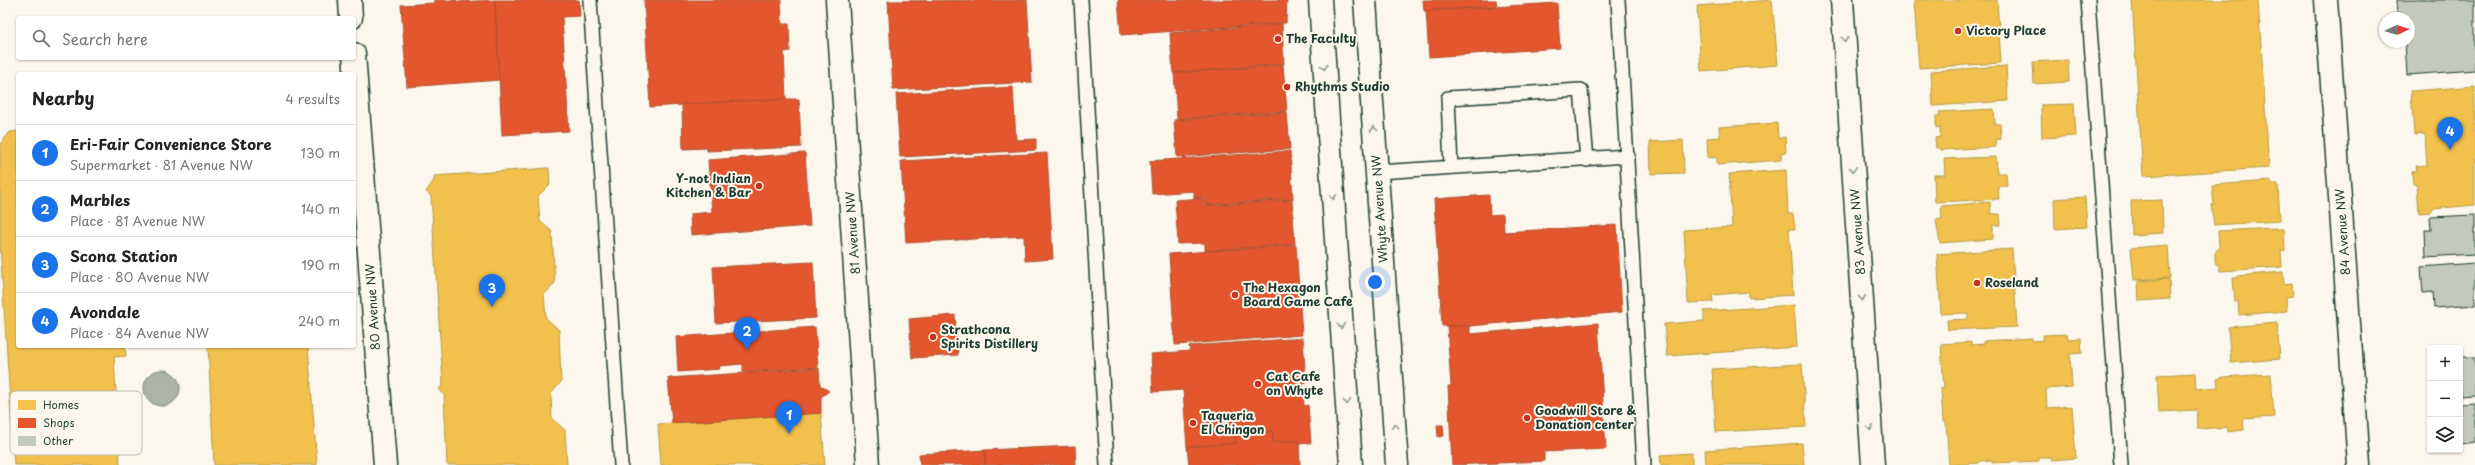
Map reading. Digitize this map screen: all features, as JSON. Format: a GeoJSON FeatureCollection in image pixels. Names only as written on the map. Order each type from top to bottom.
{"type":"FeatureCollection","features":[{"type":"Feature","properties":{"kind":"street"},"geometry":{"type":"LineString","coordinates":[[350,0],[351,16]]}},
{"type":"Feature","properties":{"kind":"street","name":"81 Avenue NW"},"geometry":{"type":"LineString","coordinates":[[837,0],[868,465]]}},
{"type":"Feature","properties":{"kind":"street"},"geometry":{"type":"LineString","coordinates":[[1320,0],[1351,465]]}},
{"type":"Feature","properties":{"kind":"street","name":"Whyte Avenue NW"},"geometry":{"type":"LineString","coordinates":[[1365,0],[1397,465]]}},
{"type":"Feature","properties":{"kind":"street","name":"83 Avenue NW"},"geometry":{"type":"LineString","coordinates":[[1842,0],[1873,465]]}},
{"type":"Feature","properties":{"kind":"street","name":"84 Avenue NW"},"geometry":{"type":"LineString","coordinates":[[2326,0],[2359,465]]}},
{"type":"Feature","properties":{"kind":"street","name":"80 Avenue NW"},"geometry":{"type":"LineString","coordinates":[[354,60],[355,72]]}},
{"type":"Feature","properties":{"kind":"street","name":"80 Avenue NW"},"geometry":{"type":"LineString","coordinates":[[356,110],[360,222],[385,465]]}},
{"type":"Feature","properties":{"kind":"lane"},"geometry":{"type":"LineString","coordinates":[[590,0],[621,465]]}},
{"type":"Feature","properties":{"kind":"lane"},"geometry":{"type":"LineString","coordinates":[[1081,0],[1107,465]]}},
{"type":"Feature","properties":{"kind":"lane"},"geometry":{"type":"LineString","coordinates":[[1618,0],[1628,156],[1644,465]]}},
{"type":"Feature","properties":{"kind":"lane"},"geometry":{"type":"LineString","coordinates":[[2088,0],[2121,465]]}},
{"type":"Feature","properties":{"kind":"lane"},"geometry":{"type":"LineString","coordinates":[[1451,167],[1448,98],[1581,90],[1588,160]]}},
{"type":"Feature","properties":{"kind":"lane"},"geometry":{"type":"LineString","coordinates":[[1378,172],[1588,160],[1628,156]]}},
{"type":"Feature","properties":{"kind":"shaded area"},"geometry":{"type":"Polygon","coordinates":[[[162,370],[172,373],[177,378],[180,388],[177,398],[172,403],[162,406],[152,403],[147,398],[144,388],[147,378],[152,373],[162,370]]]}},
{"type":"Feature","properties":{"kind":"building: Homes"},"geometry":{"type":"Polygon","coordinates":[[[1772,0],[1778,65],[1701,71],[1697,6],[1772,0]]]}},
{"type":"Feature","properties":{"kind":"building: Homes","name":"Victory Place"},"geometry":{"type":"Polygon","coordinates":[[[1914,0],[1997,0],[2001,63],[1919,68],[1914,0]]]}},
{"type":"Feature","properties":{"kind":"building: Homes"},"geometry":{"type":"Polygon","coordinates":[[[2132,0],[2258,0],[2269,168],[2143,176],[2132,0]]]}},
{"type":"Feature","properties":{"kind":"building: Homes"},"geometry":{"type":"Polygon","coordinates":[[[2068,60],[2069,82],[2034,84],[2033,62],[2068,60]]]}},
{"type":"Feature","properties":{"kind":"building: Homes"},"geometry":{"type":"Polygon","coordinates":[[[2006,66],[2008,101],[1933,106],[1931,71],[2006,66]]]}},
{"type":"Feature","properties":{"kind":"building: Homes"},"geometry":{"type":"Polygon","coordinates":[[[2475,86],[2475,205],[2432,209],[2432,212],[2419,213],[2417,184],[2413,184],[2412,172],[2417,171],[2416,166],[2427,165],[2425,134],[2414,135],[2411,91],[2475,86]]]}},
{"type":"Feature","properties":{"kind":"building: Homes"},"geometry":{"type":"Polygon","coordinates":[[[2074,104],[2076,136],[2042,138],[2041,105],[2074,104]]]}},
{"type":"Feature","properties":{"kind":"building: Homes"},"geometry":{"type":"Polygon","coordinates":[[[1994,109],[1995,124],[2000,124],[2001,139],[1995,140],[1996,147],[1941,150],[1941,148],[1936,148],[1935,138],[1940,137],[1940,127],[1936,128],[1936,116],[1940,116],[1939,112],[1994,109]]]}},
{"type":"Feature","properties":{"kind":"building: Homes"},"geometry":{"type":"Polygon","coordinates":[[[1777,123],[1778,138],[1785,137],[1786,152],[1781,153],[1781,160],[1717,165],[1717,157],[1708,158],[1707,138],[1720,137],[1719,127],[1777,123]]]}},
{"type":"Feature","properties":{"kind":"building: Homes"},"geometry":{"type":"Polygon","coordinates":[[[16,131],[16,348],[125,348],[126,356],[114,357],[116,391],[10,391],[10,402],[0,245],[0,144],[10,132],[16,131]]]}},
{"type":"Feature","properties":{"kind":"building: Homes"},"geometry":{"type":"Polygon","coordinates":[[[1683,140],[1684,173],[1651,174],[1650,142],[1683,140]]]}},
{"type":"Feature","properties":{"kind":"building: Homes"},"geometry":{"type":"Polygon","coordinates":[[[1996,157],[1997,173],[2006,173],[2007,186],[1998,186],[1999,199],[1935,202],[1934,175],[1945,175],[1944,159],[1996,157]]]}},
{"type":"Feature","properties":{"kind":"building: Homes"},"geometry":{"type":"Polygon","coordinates":[[[549,168],[550,184],[538,196],[540,221],[552,232],[555,283],[544,295],[546,318],[559,330],[561,382],[551,394],[552,419],[565,430],[567,465],[447,465],[444,395],[439,389],[443,385],[431,196],[426,192],[434,180],[434,176],[549,168]]]}},
{"type":"Feature","properties":{"kind":"building: Homes"},"geometry":{"type":"Polygon","coordinates":[[[1786,170],[1788,214],[1793,214],[1795,229],[1789,229],[1793,295],[1749,298],[1749,292],[1712,295],[1713,302],[1688,303],[1684,230],[1732,227],[1729,174],[1786,170]]]}},
{"type":"Feature","properties":{"kind":"building: Homes"},"geometry":{"type":"Polygon","coordinates":[[[2271,181],[2271,184],[2278,184],[2280,221],[2214,225],[2211,205],[2214,205],[2212,185],[2271,181]]]}},
{"type":"Feature","properties":{"kind":"building: Homes"},"geometry":{"type":"Polygon","coordinates":[[[2085,197],[2087,227],[2055,229],[2054,199],[2085,197]]]}},
{"type":"Feature","properties":{"kind":"building: Homes"},"geometry":{"type":"Polygon","coordinates":[[[2162,200],[2163,233],[2132,235],[2131,201],[2162,200]]]}},
{"type":"Feature","properties":{"kind":"building: Homes"},"geometry":{"type":"Polygon","coordinates":[[[1990,202],[1991,214],[2000,214],[2001,225],[1993,225],[1993,239],[1940,243],[1936,220],[1942,219],[1941,206],[1990,202]]]}},
{"type":"Feature","properties":{"kind":"building: Homes"},"geometry":{"type":"Polygon","coordinates":[[[2276,228],[2284,229],[2285,251],[2281,251],[2282,267],[2220,271],[2220,267],[2215,263],[2215,253],[2219,247],[2218,231],[2276,228]]]}},
{"type":"Feature","properties":{"kind":"building: Homes"},"geometry":{"type":"Polygon","coordinates":[[[2168,245],[2170,278],[2134,280],[2131,248],[2168,245]]]}},
{"type":"Feature","properties":{"kind":"building: Homes","name":"Roseland"},"geometry":{"type":"Polygon","coordinates":[[[2012,249],[2017,327],[1948,330],[1947,320],[1968,319],[1968,313],[1941,314],[1937,254],[2012,249]]]}},
{"type":"Feature","properties":{"kind":"building: Homes"},"geometry":{"type":"Polygon","coordinates":[[[2283,272],[2284,284],[2292,283],[2293,296],[2286,297],[2287,311],[2239,315],[2238,301],[2235,302],[2233,278],[2237,278],[2237,276],[2283,272]]]}},
{"type":"Feature","properties":{"kind":"building: Homes"},"geometry":{"type":"Polygon","coordinates":[[[2169,279],[2170,299],[2139,301],[2138,281],[2169,279]]]}},
{"type":"Feature","properties":{"kind":"building: Homes"},"geometry":{"type":"Polygon","coordinates":[[[1794,305],[1797,347],[1667,356],[1664,324],[1704,321],[1704,311],[1794,305]]]}},
{"type":"Feature","properties":{"kind":"building: Homes"},"geometry":{"type":"Polygon","coordinates":[[[2277,323],[2280,359],[2231,363],[2228,327],[2277,323]]]}},
{"type":"Feature","properties":{"kind":"building: Homes"},"geometry":{"type":"Polygon","coordinates":[[[2067,334],[2068,339],[2081,338],[2082,353],[2070,354],[2072,387],[2046,389],[2047,408],[2072,406],[2076,458],[2052,460],[2051,457],[2039,457],[2039,461],[1992,463],[1992,460],[1979,461],[1979,463],[1949,465],[1946,422],[1943,422],[1941,388],[1944,388],[1941,344],[1971,342],[1971,345],[1984,344],[1984,341],[2032,338],[2032,341],[2044,340],[2043,335],[2067,334]]]}},
{"type":"Feature","properties":{"kind":"building: Homes"},"geometry":{"type":"Polygon","coordinates":[[[208,348],[308,348],[317,465],[214,465],[208,348]]]}},
{"type":"Feature","properties":{"kind":"building: Homes"},"geometry":{"type":"Polygon","coordinates":[[[1802,364],[1806,427],[1716,432],[1712,369],[1802,364]]]}},
{"type":"Feature","properties":{"kind":"building: Homes"},"geometry":{"type":"Polygon","coordinates":[[[2195,373],[2196,389],[2218,387],[2217,379],[2223,377],[2271,374],[2274,417],[2243,419],[2244,430],[2227,432],[2227,427],[2198,429],[2197,410],[2159,412],[2157,375],[2195,373]]]}},
{"type":"Feature","properties":{"kind":"building: Homes"},"geometry":{"type":"Polygon","coordinates":[[[821,413],[825,465],[661,465],[658,424],[821,413]]]}},
{"type":"Feature","properties":{"kind":"building: Homes"},"geometry":{"type":"Polygon","coordinates":[[[1802,443],[1804,465],[1706,465],[1705,450],[1802,443]]]}},
{"type":"Feature","properties":{"kind":"building: Homes"},"geometry":{"type":"Polygon","coordinates":[[[1692,453],[1692,465],[1661,465],[1660,455],[1692,453]]]}},
{"type":"Feature","properties":{"kind":"building: Homes"},"geometry":{"type":"Polygon","coordinates":[[[13,455],[119,455],[120,465],[14,465],[13,455]]]}},
{"type":"Feature","properties":{"kind":"building: Shops"},"geometry":{"type":"Polygon","coordinates":[[[434,0],[457,0],[457,2],[495,0],[500,80],[407,87],[401,5],[434,3],[434,0]]]}},
{"type":"Feature","properties":{"kind":"building: Shops"},"geometry":{"type":"Polygon","coordinates":[[[495,0],[579,0],[580,16],[562,17],[569,131],[502,135],[495,0]]]}},
{"type":"Feature","properties":{"kind":"building: Shops"},"geometry":{"type":"Polygon","coordinates":[[[644,0],[781,0],[782,24],[789,24],[790,51],[784,52],[786,99],[650,107],[644,0]]]}},
{"type":"Feature","properties":{"kind":"building: Shops"},"geometry":{"type":"Polygon","coordinates":[[[1027,0],[1032,82],[893,90],[888,1],[1027,0]]]}},
{"type":"Feature","properties":{"kind":"building: Shops"},"geometry":{"type":"Polygon","coordinates":[[[1118,0],[1287,0],[1286,23],[1121,35],[1118,0]]]}},
{"type":"Feature","properties":{"kind":"building: Shops"},"geometry":{"type":"Polygon","coordinates":[[[1423,0],[1496,0],[1497,6],[1424,11],[1423,0]]]}},
{"type":"Feature","properties":{"kind":"building: Shops"},"geometry":{"type":"Polygon","coordinates":[[[1557,3],[1560,48],[1429,57],[1426,11],[1557,3]]]}},
{"type":"Feature","properties":{"kind":"building: Shops"},"geometry":{"type":"Polygon","coordinates":[[[1282,24],[1284,64],[1173,73],[1170,33],[1282,24]]]}},
{"type":"Feature","properties":{"kind":"building: Shops"},"geometry":{"type":"Polygon","coordinates":[[[1283,65],[1287,111],[1177,119],[1174,73],[1283,65]]]}},
{"type":"Feature","properties":{"kind":"building: Shops"},"geometry":{"type":"Polygon","coordinates":[[[1013,87],[1016,140],[1036,139],[1036,150],[900,157],[896,94],[1013,87]]]}},
{"type":"Feature","properties":{"kind":"building: Shops"},"geometry":{"type":"Polygon","coordinates":[[[799,99],[801,147],[707,151],[707,148],[683,149],[682,104],[799,99]]]}},
{"type":"Feature","properties":{"kind":"building: Shops"},"geometry":{"type":"Polygon","coordinates":[[[1287,112],[1290,149],[1177,157],[1174,120],[1287,112]]]}},
{"type":"Feature","properties":{"kind":"building: Shops"},"geometry":{"type":"Polygon","coordinates":[[[1290,151],[1293,199],[1204,205],[1204,197],[1194,198],[1194,191],[1152,194],[1150,161],[1290,151]]]}},
{"type":"Feature","properties":{"kind":"building: Shops","name":"Y-not Indian Kitchen & Bar"},"geometry":{"type":"Polygon","coordinates":[[[805,153],[810,226],[691,235],[690,214],[712,212],[708,160],[805,153]]]}},
{"type":"Feature","properties":{"kind":"building: Shops"},"geometry":{"type":"Polygon","coordinates":[[[1047,153],[1053,259],[1025,261],[1024,236],[906,243],[901,161],[1047,153]]]}},
{"type":"Feature","properties":{"kind":"building: Shops"},"geometry":{"type":"Polygon","coordinates":[[[1489,195],[1490,215],[1503,214],[1504,232],[1617,225],[1622,312],[1470,326],[1442,326],[1434,199],[1489,195]]]}},
{"type":"Feature","properties":{"kind":"building: Shops"},"geometry":{"type":"Polygon","coordinates":[[[1203,198],[1203,206],[1292,200],[1295,244],[1205,251],[1205,243],[1178,244],[1175,200],[1203,198]]]}},
{"type":"Feature","properties":{"kind":"building: Shops","name":"The Hexagon Board Game Cafe"},"geometry":{"type":"Polygon","coordinates":[[[1296,245],[1302,335],[1175,345],[1169,254],[1296,245]]]}},
{"type":"Feature","properties":{"kind":"building: Shops"},"geometry":{"type":"Polygon","coordinates":[[[813,262],[816,318],[716,323],[713,267],[813,262]]]}},
{"type":"Feature","properties":{"kind":"building: Shops","name":"Strathcona Spirits Distillery"},"geometry":{"type":"Polygon","coordinates":[[[955,315],[958,355],[912,358],[909,319],[955,315]]]}},
{"type":"Feature","properties":{"kind":"building: Shops","name":"Goodwill Store & Donation center"},"geometry":{"type":"Polygon","coordinates":[[[1598,323],[1606,449],[1544,452],[1544,461],[1452,465],[1448,386],[1451,386],[1447,326],[1470,326],[1470,334],[1598,323]]]}},
{"type":"Feature","properties":{"kind":"building: Shops"},"geometry":{"type":"Polygon","coordinates":[[[815,327],[818,367],[743,372],[743,364],[719,366],[720,369],[678,372],[676,337],[815,327]]]}},
{"type":"Feature","properties":{"kind":"building: Shops"},"geometry":{"type":"Polygon","coordinates":[[[1303,338],[1306,383],[1303,384],[1304,406],[1308,405],[1311,443],[1299,444],[1299,441],[1273,442],[1272,431],[1257,433],[1257,429],[1235,431],[1236,443],[1187,447],[1183,390],[1153,392],[1151,354],[1190,351],[1189,346],[1303,338]]]}},
{"type":"Feature","properties":{"kind":"building: Shops"},"geometry":{"type":"Polygon","coordinates":[[[819,368],[820,385],[829,391],[821,397],[821,413],[672,423],[668,378],[819,368]]]}},
{"type":"Feature","properties":{"kind":"building: Shops"},"geometry":{"type":"Polygon","coordinates":[[[1437,425],[1443,425],[1444,436],[1438,437],[1437,425]]]}},
{"type":"Feature","properties":{"kind":"building: Shops"},"geometry":{"type":"Polygon","coordinates":[[[1257,429],[1257,433],[1272,431],[1273,442],[1299,441],[1300,465],[1189,465],[1187,447],[1236,443],[1235,431],[1257,429]]]}},
{"type":"Feature","properties":{"kind":"building: Shops"},"geometry":{"type":"Polygon","coordinates":[[[1075,446],[1076,465],[985,465],[985,450],[1075,446]]]}},
{"type":"Feature","properties":{"kind":"building: Shops"},"geometry":{"type":"Polygon","coordinates":[[[985,450],[985,465],[920,465],[919,454],[985,450]]]}},
{"type":"Feature","properties":{"kind":"building: Other"},"geometry":{"type":"Polygon","coordinates":[[[2397,0],[2475,0],[2475,70],[2407,75],[2405,48],[2415,48],[2415,12],[2398,12],[2397,0]]]}},
{"type":"Feature","properties":{"kind":"building: Other"},"geometry":{"type":"Polygon","coordinates":[[[2475,215],[2475,254],[2426,257],[2425,230],[2431,230],[2430,217],[2475,215]]]}},
{"type":"Feature","properties":{"kind":"building: Other"},"geometry":{"type":"Polygon","coordinates":[[[2475,263],[2475,305],[2434,308],[2433,292],[2423,293],[2421,267],[2475,263]]]}},
{"type":"Feature","properties":{"kind":"building: Other"},"geometry":{"type":"Polygon","coordinates":[[[2463,357],[2475,357],[2475,395],[2463,396],[2463,357]]]}},
{"type":"Feature","properties":{"kind":"building: Other"},"geometry":{"type":"Polygon","coordinates":[[[2475,403],[2475,442],[2463,444],[2463,404],[2475,403]]]}},
{"type":"Feature","properties":{"kind":"place","name":"Victory Place"},"geometry":{"type":"Point","coordinates":[1958,31]}},
{"type":"Feature","properties":{"kind":"place","name":"The Faculty"},"geometry":{"type":"Point","coordinates":[1278,39]}},
{"type":"Feature","properties":{"kind":"place","name":"Rhythms Studio"},"geometry":{"type":"Point","coordinates":[1287,87]}},
{"type":"Feature","properties":{"kind":"place","name":"Avondale"},"geometry":{"type":"Point","coordinates":[2450,150]}},
{"type":"Feature","properties":{"kind":"place","name":"Y-not Indian Kitchen & Bar"},"geometry":{"type":"Point","coordinates":[759,186]}},
{"type":"Feature","properties":{"kind":"place","name":"Roseland"},"geometry":{"type":"Point","coordinates":[1977,283]}},
{"type":"Feature","properties":{"kind":"place","name":"The Hexagon Board Game Cafe"},"geometry":{"type":"Point","coordinates":[1235,295]}},
{"type":"Feature","properties":{"kind":"place","name":"Scona Station"},"geometry":{"type":"Point","coordinates":[492,307]}},
{"type":"Feature","properties":{"kind":"place","name":"Strathcona Spirits Distillery"},"geometry":{"type":"Point","coordinates":[933,337]}},
{"type":"Feature","properties":{"kind":"place","name":"Marbles"},"geometry":{"type":"Point","coordinates":[747,350]}},
{"type":"Feature","properties":{"kind":"place","name":"Cat Cafe on Whyte"},"geometry":{"type":"Point","coordinates":[1258,384]}},
{"type":"Feature","properties":{"kind":"place","name":"Goodwill Store & Donation center"},"geometry":{"type":"Point","coordinates":[1527,418]}},
{"type":"Feature","properties":{"kind":"place","name":"Taqueria El Chingon"},"geometry":{"type":"Point","coordinates":[1193,423]}},
{"type":"Feature","properties":{"kind":"place","name":"Eri-Fair Convenience Store"},"geometry":{"type":"Point","coordinates":[789,434]}}]}
